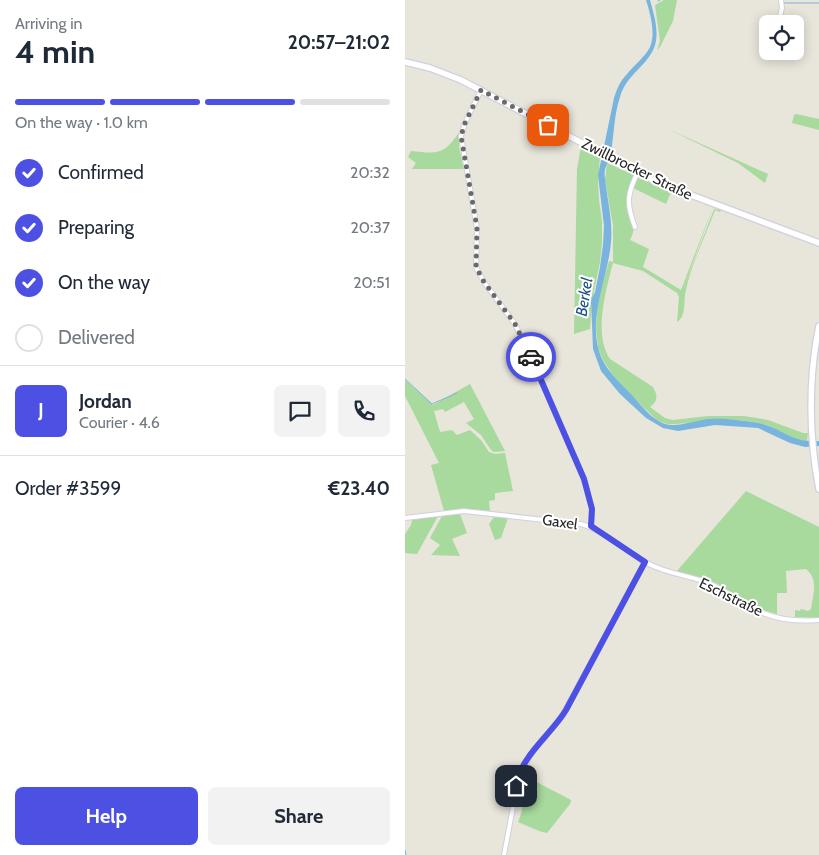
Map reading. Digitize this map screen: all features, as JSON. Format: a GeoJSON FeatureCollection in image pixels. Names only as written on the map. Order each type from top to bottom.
{"type":"FeatureCollection","features":[{"type":"Feature","properties":{"kind":"main road","name":"Zwillbrocker Straße"},"geometry":{"type":"LineString","coordinates":[[405,62],[439,71],[481,90],[672,188],[819,243]]}},
{"type":"Feature","properties":{"kind":"main road"},"geometry":{"type":"LineString","coordinates":[[819,326],[812,400],[812,434],[819,489]]}},
{"type":"Feature","properties":{"kind":"street"},"geometry":{"type":"LineString","coordinates":[[780,15],[781,0]]}},
{"type":"Feature","properties":{"kind":"street"},"geometry":{"type":"LineString","coordinates":[[481,90],[465,123],[461,136],[477,228],[476,267],[484,282],[515,324],[543,384],[584,479],[592,509],[591,526]]}},
{"type":"Feature","properties":{"kind":"street"},"geometry":{"type":"LineString","coordinates":[[635,226],[629,212],[628,200],[638,172]]}},
{"type":"Feature","properties":{"kind":"street","name":"Gaxel"},"geometry":{"type":"LineString","coordinates":[[405,518],[464,511],[570,522],[591,526],[645,562]]}},
{"type":"Feature","properties":{"kind":"street"},"geometry":{"type":"LineString","coordinates":[[504,855],[519,775],[533,751],[561,718],[645,562]]}},
{"type":"Feature","properties":{"kind":"street","name":"Eschstraße"},"geometry":{"type":"LineString","coordinates":[[645,562],[671,573],[713,585],[764,613],[792,620],[819,620]]}},
{"type":"Feature","properties":{"kind":"green space"},"geometry":{"type":"Polygon","coordinates":[[[664,0],[677,0],[673,21],[657,50],[660,41],[655,5],[664,0]]]}},
{"type":"Feature","properties":{"kind":"green space"},"geometry":{"type":"Polygon","coordinates":[[[796,114],[819,119],[819,130],[792,123],[796,114]]]}},
{"type":"Feature","properties":{"kind":"green space"},"geometry":{"type":"Polygon","coordinates":[[[668,129],[768,174],[765,183],[738,163],[668,129]]]}},
{"type":"Feature","properties":{"kind":"green space"},"geometry":{"type":"Polygon","coordinates":[[[460,131],[459,147],[464,169],[412,169],[416,163],[408,157],[411,151],[428,153],[445,149],[460,131]]]}},
{"type":"Feature","properties":{"kind":"green space"},"geometry":{"type":"Polygon","coordinates":[[[581,146],[600,156],[598,183],[602,243],[592,301],[590,329],[574,334],[577,169],[581,146]]]}},
{"type":"Feature","properties":{"kind":"green space"},"geometry":{"type":"Polygon","coordinates":[[[607,163],[632,174],[634,177],[627,201],[628,214],[633,224],[630,240],[649,249],[643,267],[681,290],[713,207],[682,293],[714,209],[721,210],[720,212],[715,210],[691,270],[682,316],[677,322],[679,297],[677,293],[643,271],[613,263],[604,299],[602,325],[602,337],[610,359],[653,387],[656,398],[655,403],[650,407],[665,418],[673,420],[708,416],[744,416],[768,420],[803,433],[808,433],[807,441],[797,440],[768,425],[749,421],[716,419],[667,424],[658,421],[615,378],[603,360],[598,348],[596,330],[597,305],[609,261],[613,262],[613,225],[605,180],[607,163]]]}},
{"type":"Feature","properties":{"kind":"green space"},"geometry":{"type":"Polygon","coordinates":[[[638,177],[671,192],[666,204],[633,188],[638,177]]]}},
{"type":"Feature","properties":{"kind":"green space"},"geometry":{"type":"Polygon","coordinates":[[[405,380],[433,405],[470,384],[505,451],[494,452],[491,450],[481,435],[466,423],[474,419],[464,402],[445,412],[443,409],[434,411],[440,432],[452,430],[457,435],[470,430],[481,440],[489,452],[495,454],[505,453],[513,491],[495,493],[495,500],[489,501],[490,511],[470,509],[444,511],[431,465],[439,463],[405,396],[405,380]]]}},
{"type":"Feature","properties":{"kind":"green space"},"geometry":{"type":"Polygon","coordinates":[[[746,491],[819,527],[819,618],[795,617],[795,610],[808,611],[811,609],[814,582],[806,569],[786,571],[787,593],[777,593],[777,614],[759,609],[716,583],[677,571],[746,491]]]}},
{"type":"Feature","properties":{"kind":"green space"},"geometry":{"type":"Polygon","coordinates":[[[460,514],[467,533],[452,539],[460,556],[431,555],[440,545],[430,538],[442,516],[460,514]]]}},
{"type":"Feature","properties":{"kind":"green space"},"geometry":{"type":"Polygon","coordinates":[[[438,516],[417,554],[405,553],[405,534],[412,520],[438,516]]]}},
{"type":"Feature","properties":{"kind":"green space"},"geometry":{"type":"Polygon","coordinates":[[[494,517],[508,518],[501,538],[495,540],[489,524],[494,517]]]}},
{"type":"Feature","properties":{"kind":"green space"},"geometry":{"type":"Polygon","coordinates":[[[527,777],[571,800],[570,804],[547,833],[518,822],[522,806],[518,798],[520,779],[527,777]]]}},
{"type":"Feature","properties":{"kind":"water"},"geometry":{"type":"Polygon","coordinates":[[[646,0],[650,0],[655,18],[656,42],[651,55],[623,89],[615,118],[611,153],[605,171],[611,218],[611,242],[597,315],[597,345],[602,359],[612,374],[660,422],[679,425],[715,419],[753,422],[769,426],[798,439],[819,441],[819,446],[805,447],[790,443],[758,428],[715,425],[678,431],[663,428],[646,418],[620,394],[601,371],[593,349],[591,300],[595,292],[603,245],[604,226],[598,175],[616,91],[625,77],[648,51],[652,41],[652,23],[646,0]]]}},
{"type":"Feature","properties":{"kind":"waterway"},"geometry":{"type":"LineString","coordinates":[[784,3],[819,3]]}},
{"type":"Feature","properties":{"kind":"waterway"},"geometry":{"type":"LineString","coordinates":[[405,379],[432,404],[457,393]]}},
{"type":"Feature","properties":{"kind":"waterway"},"geometry":{"type":"LineString","coordinates":[[405,850],[406,855]]}},
{"type":"Feature","properties":{"kind":"way so far"},"geometry":{"type":"LineString","coordinates":[[531,357],[515,324],[484,282],[476,267],[477,228],[461,136],[462,129],[481,90],[548,125]]}},
{"type":"Feature","properties":{"kind":"route"},"geometry":{"type":"LineString","coordinates":[[516,786],[519,775],[533,751],[566,710],[645,562],[591,526],[592,509],[584,479],[531,357]]}},
{"type":"Feature","properties":{"kind":"water label","name":"Berkel"},"geometry":{"type":"Point","coordinates":[584,297]}}]}
